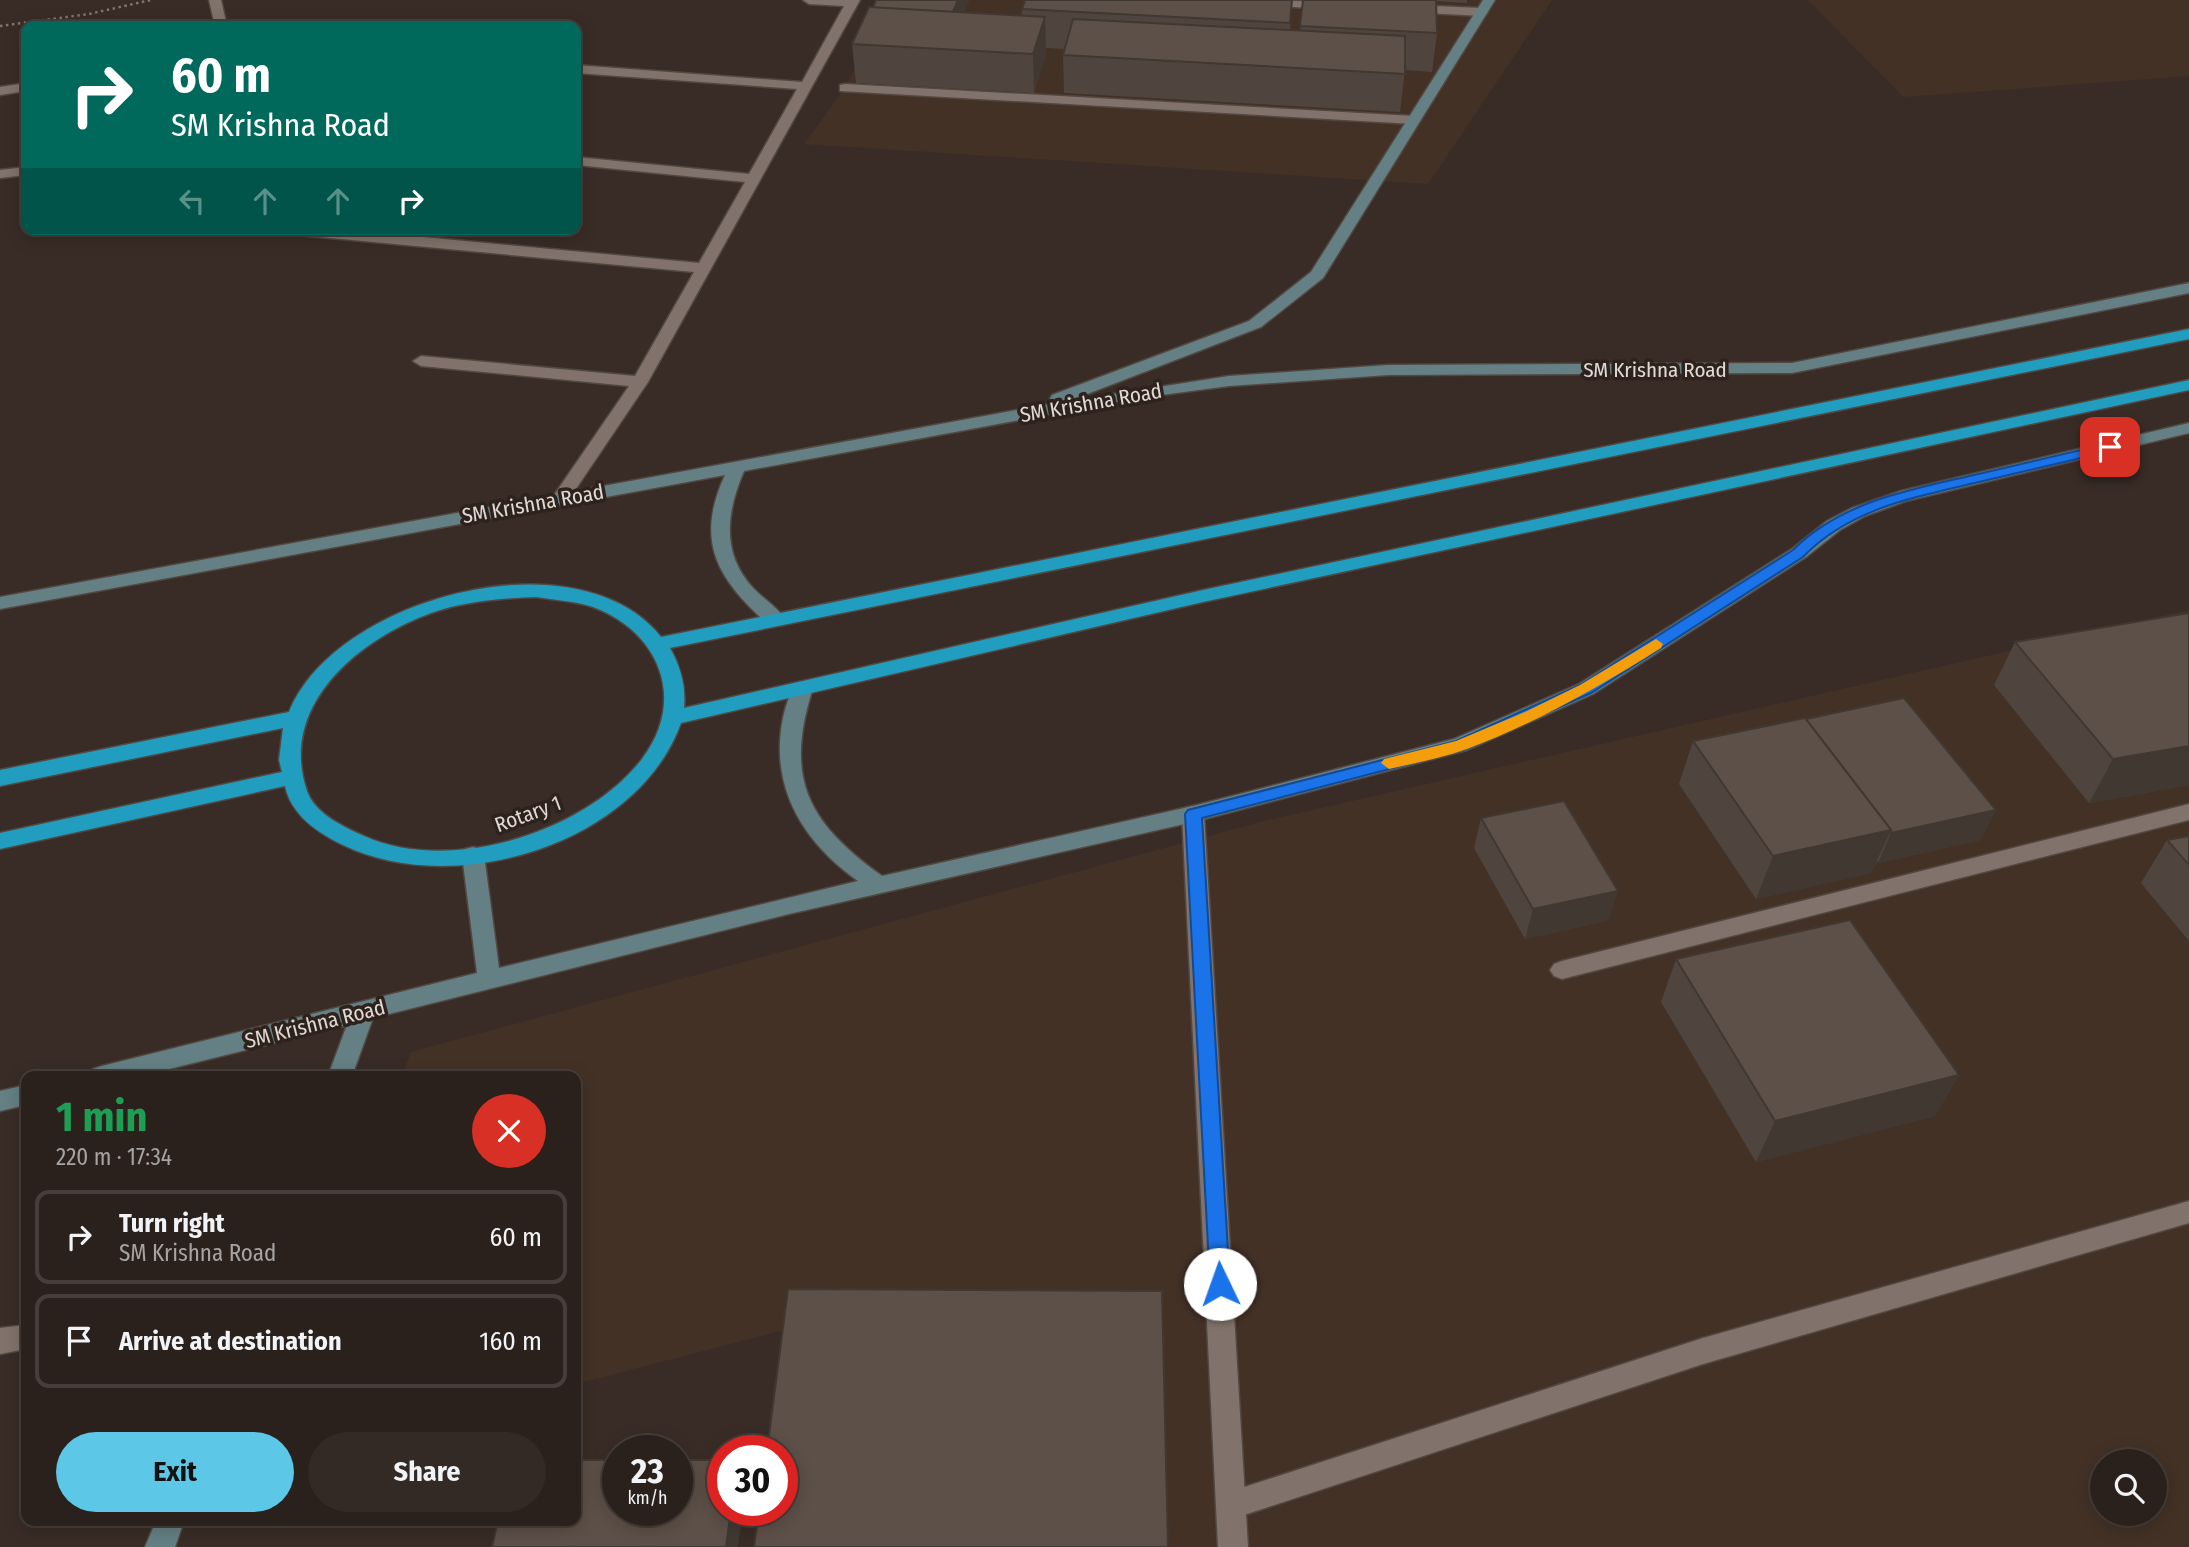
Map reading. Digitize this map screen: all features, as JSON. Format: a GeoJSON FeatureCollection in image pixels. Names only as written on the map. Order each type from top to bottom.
{"type":"FeatureCollection","features":[{"type":"Feature","properties":{"kind":"highway"},"geometry":{"type":"LineString","coordinates":[[658,644],[2189,334]]}},
{"type":"Feature","properties":{"kind":"highway"},"geometry":{"type":"LineString","coordinates":[[672,718],[1203,596],[2189,385]]}},
{"type":"Feature","properties":{"kind":"highway","name":"Rotary 1"},"geometry":{"type":"LineString","coordinates":[[500,592],[571,595],[602,604],[629,617],[667,655],[675,679],[676,707],[667,737],[649,765],[623,793],[590,817],[549,836],[506,850],[473,855],[416,857],[376,850],[343,837],[317,819],[299,796],[289,771],[288,744],[295,718],[310,689],[332,664],[359,642],[391,623],[426,608],[500,592]]}},
{"type":"Feature","properties":{"kind":"highway"},"geometry":{"type":"LineString","coordinates":[[0,778],[295,718]]}},
{"type":"Feature","properties":{"kind":"highway"},"geometry":{"type":"LineString","coordinates":[[0,841],[292,778]]}},
{"type":"Feature","properties":{"kind":"street"},"geometry":{"type":"LineString","coordinates":[[215,0],[220,21]]}},
{"type":"Feature","properties":{"kind":"street"},"geometry":{"type":"LineString","coordinates":[[561,498],[640,382],[853,1],[809,0]]}},
{"type":"Feature","properties":{"kind":"street"},"geometry":{"type":"LineString","coordinates":[[1235,0],[1345,5]]}},
{"type":"Feature","properties":{"kind":"street"},"geometry":{"type":"LineString","coordinates":[[1399,8],[1485,6]]}},
{"type":"Feature","properties":{"kind":"street"},"geometry":{"type":"LineString","coordinates":[[1004,419],[1255,324],[1317,275],[1485,6]]}},
{"type":"Feature","properties":{"kind":"street"},"geometry":{"type":"LineString","coordinates":[[581,69],[806,86]]}},
{"type":"Feature","properties":{"kind":"street"},"geometry":{"type":"LineString","coordinates":[[0,91],[21,88]]}},
{"type":"Feature","properties":{"kind":"street"},"geometry":{"type":"LineString","coordinates":[[845,88],[1414,120]]}},
{"type":"Feature","properties":{"kind":"street"},"geometry":{"type":"LineString","coordinates":[[581,161],[754,178]]}},
{"type":"Feature","properties":{"kind":"street"},"geometry":{"type":"LineString","coordinates":[[0,174],[21,172]]}},
{"type":"Feature","properties":{"kind":"street"},"geometry":{"type":"LineString","coordinates":[[351,235],[704,268]]}},
{"type":"Feature","properties":{"kind":"street","name":"SM Krishna Road"},"geometry":{"type":"LineString","coordinates":[[0,603],[1139,393],[1320,373],[1456,368],[1793,368],[2189,288]]}},
{"type":"Feature","properties":{"kind":"street"},"geometry":{"type":"LineString","coordinates":[[421,360],[640,382]]}},
{"type":"Feature","properties":{"kind":"street","name":"SM Krishna Road"},"geometry":{"type":"LineString","coordinates":[[123,1071],[878,884],[1193,814],[1460,745],[1586,689],[1798,553],[1814,537],[1833,524],[1877,504],[2189,428]]}},
{"type":"Feature","properties":{"kind":"street"},"geometry":{"type":"LineString","coordinates":[[737,467],[724,490],[718,514],[719,539],[725,561],[737,582],[753,602],[776,620]]}},
{"type":"Feature","properties":{"kind":"street"},"geometry":{"type":"LineString","coordinates":[[803,688],[793,713],[788,740],[789,767],[796,794],[808,819],[826,844],[849,866],[878,884]]}},
{"type":"Feature","properties":{"kind":"street"},"geometry":{"type":"LineString","coordinates":[[1562,970],[2189,812]]}},
{"type":"Feature","properties":{"kind":"street"},"geometry":{"type":"LineString","coordinates":[[1193,814],[1233,1547]]}},
{"type":"Feature","properties":{"kind":"street"},"geometry":{"type":"LineString","coordinates":[[473,855],[489,980]]}},
{"type":"Feature","properties":{"kind":"street"},"geometry":{"type":"LineString","coordinates":[[342,1071],[363,1013]]}},
{"type":"Feature","properties":{"kind":"street"},"geometry":{"type":"LineString","coordinates":[[0,1101],[21,1096]]}},
{"type":"Feature","properties":{"kind":"street"},"geometry":{"type":"LineString","coordinates":[[1232,1505],[1703,1351],[2189,1212]]}},
{"type":"Feature","properties":{"kind":"street"},"geometry":{"type":"LineString","coordinates":[[0,1342],[21,1339]]}},
{"type":"Feature","properties":{"kind":"street"},"geometry":{"type":"LineString","coordinates":[[160,1547],[168,1526]]}},
{"type":"Feature","properties":{"kind":"path"},"geometry":{"type":"LineString","coordinates":[[37,21],[89,14],[151,0]]}},
{"type":"Feature","properties":{"kind":"path"},"geometry":{"type":"LineString","coordinates":[[0,26],[21,23]]}},
{"type":"Feature","properties":{"kind":"shaded area"},"geometry":{"type":"Polygon","coordinates":[[[887,0],[1552,0],[1428,184],[804,144],[845,88],[887,0]]]}},
{"type":"Feature","properties":{"kind":"shaded area"},"geometry":{"type":"Polygon","coordinates":[[[1808,0],[2189,0],[2189,76],[1903,97],[1808,0]]]}},
{"type":"Feature","properties":{"kind":"shaded area"},"geometry":{"type":"Polygon","coordinates":[[[2189,610],[2189,1547],[765,1547],[775,1526],[798,1526],[798,1435],[783,1435],[792,1328],[581,1383],[581,1071],[403,1071],[411,1052],[1264,821],[2189,610]]]}},
{"type":"Feature","properties":{"kind":"building"},"geometry":{"type":"Polygon","coordinates":[[[876,0],[958,0],[953,12],[873,8],[876,0]]]}},
{"type":"Feature","properties":{"kind":"building"},"geometry":{"type":"Polygon","coordinates":[[[1025,0],[1292,0],[1290,23],[1022,9],[1025,0]]]}},
{"type":"Feature","properties":{"kind":"building"},"geometry":{"type":"Polygon","coordinates":[[[1303,0],[1436,0],[1437,33],[1300,26],[1303,0]]]}},
{"type":"Feature","properties":{"kind":"building"},"geometry":{"type":"Polygon","coordinates":[[[869,7],[1045,17],[1033,54],[852,44],[869,7]]]}},
{"type":"Feature","properties":{"kind":"building"},"geometry":{"type":"Polygon","coordinates":[[[1073,19],[1405,36],[1405,74],[1063,55],[1073,19]]]}},
{"type":"Feature","properties":{"kind":"building"},"geometry":{"type":"Polygon","coordinates":[[[2189,613],[2189,746],[2113,759],[2015,642],[2189,613]]]}},
{"type":"Feature","properties":{"kind":"building"},"geometry":{"type":"Polygon","coordinates":[[[1904,698],[1996,810],[1891,833],[1806,719],[1904,698]]]}},
{"type":"Feature","properties":{"kind":"building"},"geometry":{"type":"Polygon","coordinates":[[[1805,718],[1891,830],[1773,856],[1693,741],[1805,718]]]}},
{"type":"Feature","properties":{"kind":"building"},"geometry":{"type":"Polygon","coordinates":[[[1564,801],[1618,891],[1533,909],[1481,818],[1564,801]]]}},
{"type":"Feature","properties":{"kind":"building"},"geometry":{"type":"Polygon","coordinates":[[[2189,836],[2189,865],[2167,840],[2189,836]]]}},
{"type":"Feature","properties":{"kind":"building"},"geometry":{"type":"Polygon","coordinates":[[[1850,920],[1959,1075],[1775,1121],[1676,959],[1850,920]]]}},
{"type":"Feature","properties":{"kind":"building"},"geometry":{"type":"Polygon","coordinates":[[[788,1289],[1162,1291],[1168,1547],[754,1547],[757,1526],[798,1526],[798,1435],[769,1435],[788,1289]]]}},
{"type":"Feature","properties":{"kind":"building"},"geometry":{"type":"Polygon","coordinates":[[[581,1460],[602,1460],[602,1526],[693,1526],[693,1460],[707,1460],[707,1526],[729,1526],[726,1547],[492,1547],[497,1526],[581,1526],[581,1460]]]}},
{"type":"Feature","properties":{"kind":"slow traffic"},"geometry":{"type":"LineString","coordinates":[[1389,763],[1460,745],[1530,716],[1586,689],[1656,644]]}},
{"type":"Feature","properties":{"kind":"route"},"geometry":{"type":"LineString","coordinates":[[1220,1284],[1193,814],[1460,745],[1586,689],[1798,553],[1814,537],[1855,512],[1901,496],[2110,447]]}}]}
